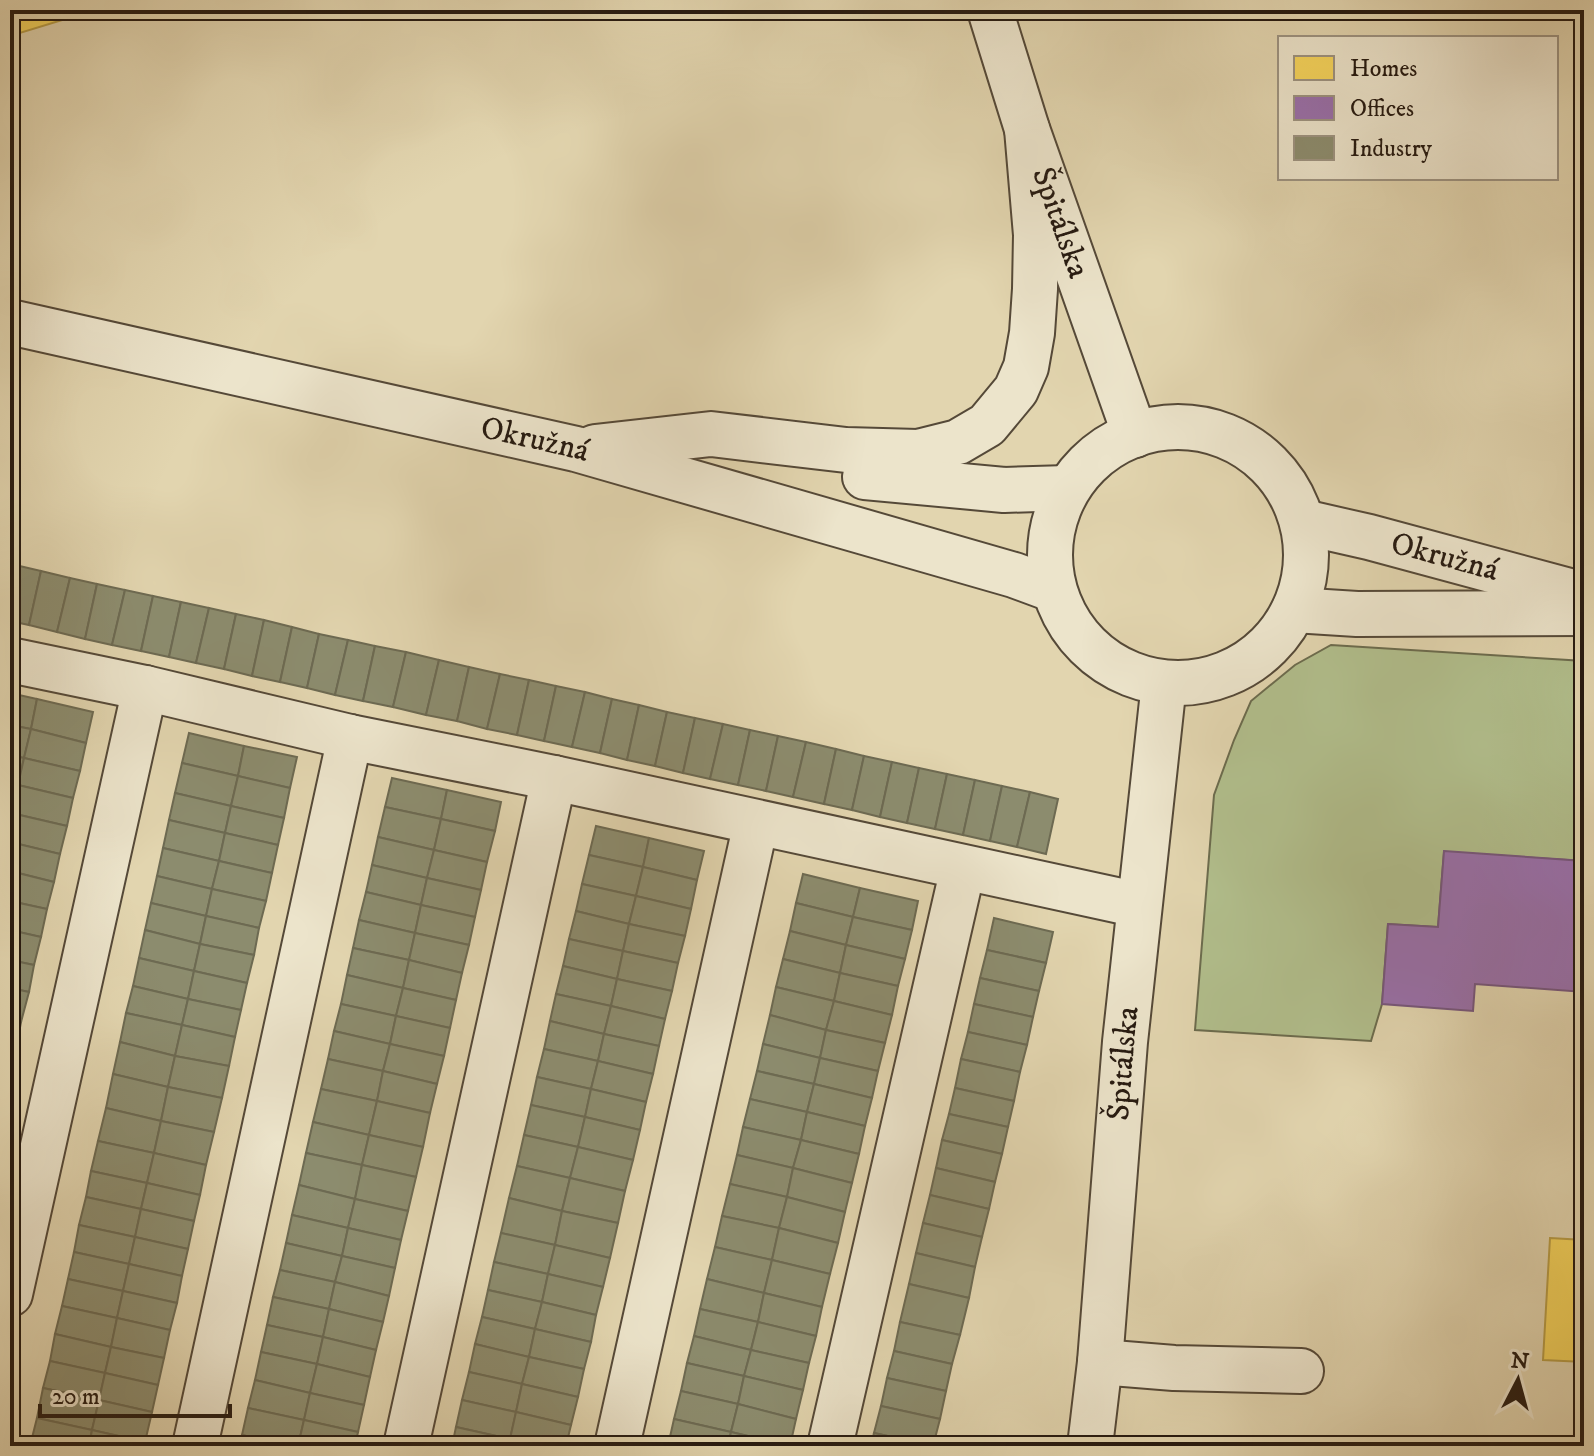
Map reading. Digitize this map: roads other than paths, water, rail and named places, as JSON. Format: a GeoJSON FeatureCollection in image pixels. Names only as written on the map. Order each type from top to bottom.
{"type":"FeatureCollection","features":[{"type":"Feature","properties":{"kind":"street","name":"Špitálska"},"geometry":{"type":"LineString","coordinates":[[990,10],[1027,129],[1135,435]]}},
{"type":"Feature","properties":{"kind":"street"},"geometry":{"type":"LineString","coordinates":[[576,449],[711,434],[846,450],[918,452],[958,442],[987,425],[1016,390],[1026,367],[1032,333],[1036,235],[1027,129]]}},
{"type":"Feature","properties":{"kind":"street","name":"Okružná"},"geometry":{"type":"LineString","coordinates":[[10,322],[576,449],[1014,575],[1052,589]]}},
{"type":"Feature","properties":{"kind":"street"},"geometry":{"type":"LineString","coordinates":[[1172,427],[1209,431],[1243,445],[1272,468],[1293,499],[1303,522],[1307,571],[1294,610],[1272,642],[1241,667],[1204,681],[1164,683],[1126,673],[1092,651],[1067,620],[1052,589],[1050,552],[1056,515],[1068,488],[1086,465],[1109,447],[1135,435],[1172,427]]}},
{"type":"Feature","properties":{"kind":"street"},"geometry":{"type":"LineString","coordinates":[[576,449],[1004,490],[1068,488]]}},
{"type":"Feature","properties":{"kind":"street","name":"Okružná"},"geometry":{"type":"LineString","coordinates":[[1303,522],[1584,595]]}},
{"type":"Feature","properties":{"kind":"street"},"geometry":{"type":"LineString","coordinates":[[1294,610],[1357,614],[1584,613]]}},
{"type":"Feature","properties":{"kind":"street"},"geometry":{"type":"LineString","coordinates":[[10,660],[145,688],[350,737],[1139,905]]}},
{"type":"Feature","properties":{"kind":"street","name":"Špitálska"},"geometry":{"type":"LineString","coordinates":[[1090,1446],[1100,1362],[1125,1042],[1164,683]]}},
{"type":"Feature","properties":{"kind":"street"},"geometry":{"type":"LineString","coordinates":[[10,1294],[145,688]]}},
{"type":"Feature","properties":{"kind":"street"},"geometry":{"type":"LineString","coordinates":[[195,1446],[350,737]]}},
{"type":"Feature","properties":{"kind":"street"},"geometry":{"type":"LineString","coordinates":[[406,1446],[554,778]]}},
{"type":"Feature","properties":{"kind":"street"},"geometry":{"type":"LineString","coordinates":[[617,1446],[756,823]]}},
{"type":"Feature","properties":{"kind":"street"},"geometry":{"type":"LineString","coordinates":[[830,1446],[963,868]]}},
{"type":"Feature","properties":{"kind":"street"},"geometry":{"type":"LineString","coordinates":[[1100,1362],[1174,1368],[1301,1371]]}}]}
